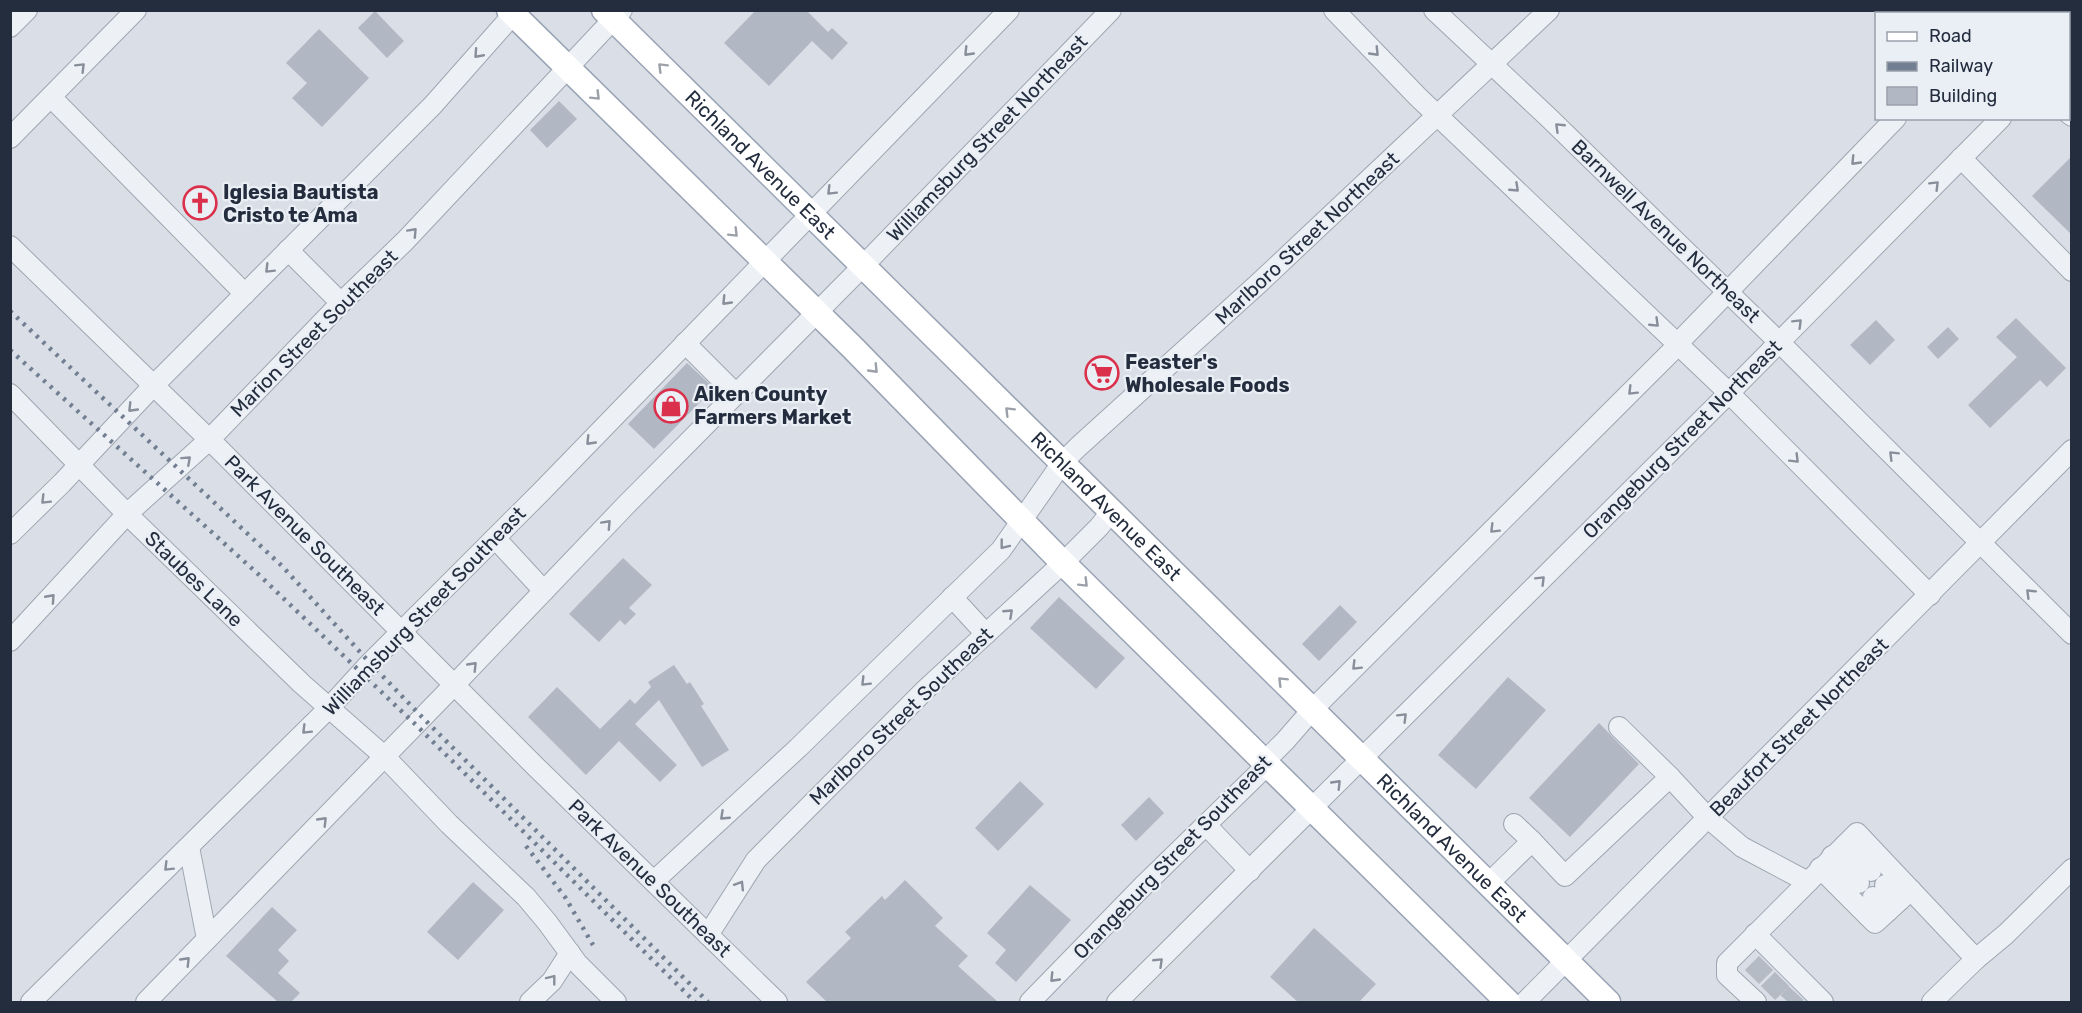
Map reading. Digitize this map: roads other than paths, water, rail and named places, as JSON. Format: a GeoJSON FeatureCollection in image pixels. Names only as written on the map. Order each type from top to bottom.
{"type":"FeatureCollection","features":[{"type":"Feature","properties":{"kind":"main road"},"geometry":{"type":"LineString","coordinates":[[513,12],[568,69],[817,313],[1063,563],[1508,1002]]}},
{"type":"Feature","properties":{"kind":"main road","name":"Richland Avenue East"},"geometry":{"type":"LineString","coordinates":[[613,13],[863,266],[1608,1002]]}},
{"type":"Feature","properties":{"kind":"street"},"geometry":{"type":"LineString","coordinates":[[10,27],[27,10]]}},
{"type":"Feature","properties":{"kind":"street"},"geometry":{"type":"LineString","coordinates":[[10,138],[136,10]]}},
{"type":"Feature","properties":{"kind":"street"},"geometry":{"type":"LineString","coordinates":[[810,213],[1009,10]]}},
{"type":"Feature","properties":{"kind":"street","name":"Williamsburg Street Northeast"},"geometry":{"type":"LineString","coordinates":[[863,266],[1111,10]]}},
{"type":"Feature","properties":{"kind":"street"},"geometry":{"type":"LineString","coordinates":[[1334,10],[1438,116],[1729,393],[1930,595]]}},
{"type":"Feature","properties":{"kind":"street","name":"Barnwell Avenue Northeast"},"geometry":{"type":"LineString","coordinates":[[1434,10],[1728,292],[2072,634]]}},
{"type":"Feature","properties":{"kind":"street","name":"Marlboro Street Northeast"},"geometry":{"type":"LineString","coordinates":[[1062,463],[1438,116],[1549,10]]}},
{"type":"Feature","properties":{"kind":"street"},"geometry":{"type":"LineString","coordinates":[[10,534],[153,386],[433,105],[513,12]]}},
{"type":"Feature","properties":{"kind":"street","name":"Marion Street Southeast"},"geometry":{"type":"LineString","coordinates":[[10,641],[127,514],[209,440],[405,241],[568,69],[613,13]]}},
{"type":"Feature","properties":{"kind":"street"},"geometry":{"type":"LineString","coordinates":[[51,97],[244,294]]}},
{"type":"Feature","properties":{"kind":"street"},"geometry":{"type":"LineString","coordinates":[[1312,710],[1678,345],[1894,120]]}},
{"type":"Feature","properties":{"kind":"street","name":"Orangeburg Street Northeast"},"geometry":{"type":"LineString","coordinates":[[1313,809],[1999,120]]}},
{"type":"Feature","properties":{"kind":"street"},"geometry":{"type":"LineString","coordinates":[[1962,158],[2072,271]]}},
{"type":"Feature","properties":{"kind":"street","name":"Williamsburg Street Southeast"},"geometry":{"type":"LineString","coordinates":[[31,1002],[329,708],[810,213]]}},
{"type":"Feature","properties":{"kind":"street","name":"Park Avenue Southeast"},"geometry":{"type":"LineString","coordinates":[[10,246],[402,631],[536,767],[777,1002]]}},
{"type":"Feature","properties":{"kind":"street"},"geometry":{"type":"LineString","coordinates":[[288,250],[342,303]]}},
{"type":"Feature","properties":{"kind":"street"},"geometry":{"type":"LineString","coordinates":[[146,1002],[863,266]]}},
{"type":"Feature","properties":{"kind":"street"},"geometry":{"type":"LineString","coordinates":[[685,343],[736,394]]}},
{"type":"Feature","properties":{"kind":"street","name":"Staubes Lane"},"geometry":{"type":"LineString","coordinates":[[10,394],[127,514],[329,708],[385,757]]}},
{"type":"Feature","properties":{"kind":"street","name":"Beaufort Street Northeast"},"geometry":{"type":"LineString","coordinates":[[1525,1002],[2072,450]]}},
{"type":"Feature","properties":{"kind":"street"},"geometry":{"type":"LineString","coordinates":[[654,881],[798,748],[1001,550],[1062,463]]}},
{"type":"Feature","properties":{"kind":"street","name":"Marlboro Street Southeast"},"geometry":{"type":"LineString","coordinates":[[708,935],[756,860],[926,689],[1063,563],[1111,512]]}},
{"type":"Feature","properties":{"kind":"street"},"geometry":{"type":"LineString","coordinates":[[495,538],[544,591]]}},
{"type":"Feature","properties":{"kind":"street"},"geometry":{"type":"LineString","coordinates":[[952,597],[986,634]]}},
{"type":"Feature","properties":{"kind":"street","name":"Orangeburg Street Southeast"},"geometry":{"type":"LineString","coordinates":[[1030,1002],[1142,887],[1263,769],[1264,762],[1312,710]]}},
{"type":"Feature","properties":{"kind":"street"},"geometry":{"type":"LineString","coordinates":[[1619,727],[1708,818],[1742,847],[1826,863],[1872,884],[1900,900],[1976,960]]}},
{"type":"Feature","properties":{"kind":"street"},"geometry":{"type":"LineString","coordinates":[[385,757],[449,824],[526,897],[578,963],[616,1002]]}},
{"type":"Feature","properties":{"kind":"street"},"geometry":{"type":"LineString","coordinates":[[1514,824],[1565,876],[1670,777]]}},
{"type":"Feature","properties":{"kind":"street"},"geometry":{"type":"LineString","coordinates":[[1117,1002],[1313,809]]}},
{"type":"Feature","properties":{"kind":"street"},"geometry":{"type":"LineString","coordinates":[[1206,825],[1250,871]]}},
{"type":"Feature","properties":{"kind":"street"},"geometry":{"type":"LineString","coordinates":[[1759,971],[1727,975],[1727,963],[1857,833],[1900,900]]}},
{"type":"Feature","properties":{"kind":"street"},"geometry":{"type":"LineString","coordinates":[[1488,884],[1532,841]]}},
{"type":"Feature","properties":{"kind":"street"},"geometry":{"type":"LineString","coordinates":[[189,847],[207,939]]}},
{"type":"Feature","properties":{"kind":"street"},"geometry":{"type":"LineString","coordinates":[[1826,863],[1875,923],[1900,900]]}},
{"type":"Feature","properties":{"kind":"street"},"geometry":{"type":"LineString","coordinates":[[1932,1002],[2072,869]]}},
{"type":"Feature","properties":{"kind":"street"},"geometry":{"type":"LineString","coordinates":[[1755,934],[1759,971],[1771,989]]}},
{"type":"Feature","properties":{"kind":"street"},"geometry":{"type":"LineString","coordinates":[[530,1002],[552,981],[570,953]]}},
{"type":"Feature","properties":{"kind":"street"},"geometry":{"type":"LineString","coordinates":[[1759,971],[1771,989]]}},
{"type":"Feature","properties":{"kind":"street"},"geometry":{"type":"LineString","coordinates":[[1771,989],[1800,989],[1821,1002]]}},
{"type":"Feature","properties":{"kind":"tunnel"},"geometry":{"type":"LineString","coordinates":[[1752,977],[1766,963]]}},
{"type":"Feature","properties":{"kind":"tunnel"},"geometry":{"type":"LineString","coordinates":[[1768,993],[1782,979]]}},
{"type":"Feature","properties":{"kind":"tunnel"},"geometry":{"type":"LineString","coordinates":[[1788,1002],[1796,993]]}},
{"type":"Feature","properties":{"kind":"railway"},"geometry":{"type":"LineString","coordinates":[[10,311],[283,567],[423,718],[708,1002]]}},
{"type":"Feature","properties":{"kind":"railway"},"geometry":{"type":"LineString","coordinates":[[10,350],[257,573],[416,725],[695,1002]]}},
{"type":"Feature","properties":{"kind":"railway"},"geometry":{"type":"LineString","coordinates":[[526,846],[565,897],[593,945]]}},
{"type":"Feature","properties":{"kind":"place","name":"Iglesia Bautista Cristo te Ama"},"geometry":{"type":"Point","coordinates":[200,203]}},
{"type":"Feature","properties":{"kind":"place","name":"Feaster's Wholesale Foods"},"geometry":{"type":"Point","coordinates":[1102,373]}},
{"type":"Feature","properties":{"kind":"place","name":"Aiken County Farmers Market"},"geometry":{"type":"Point","coordinates":[671,406]}}]}
